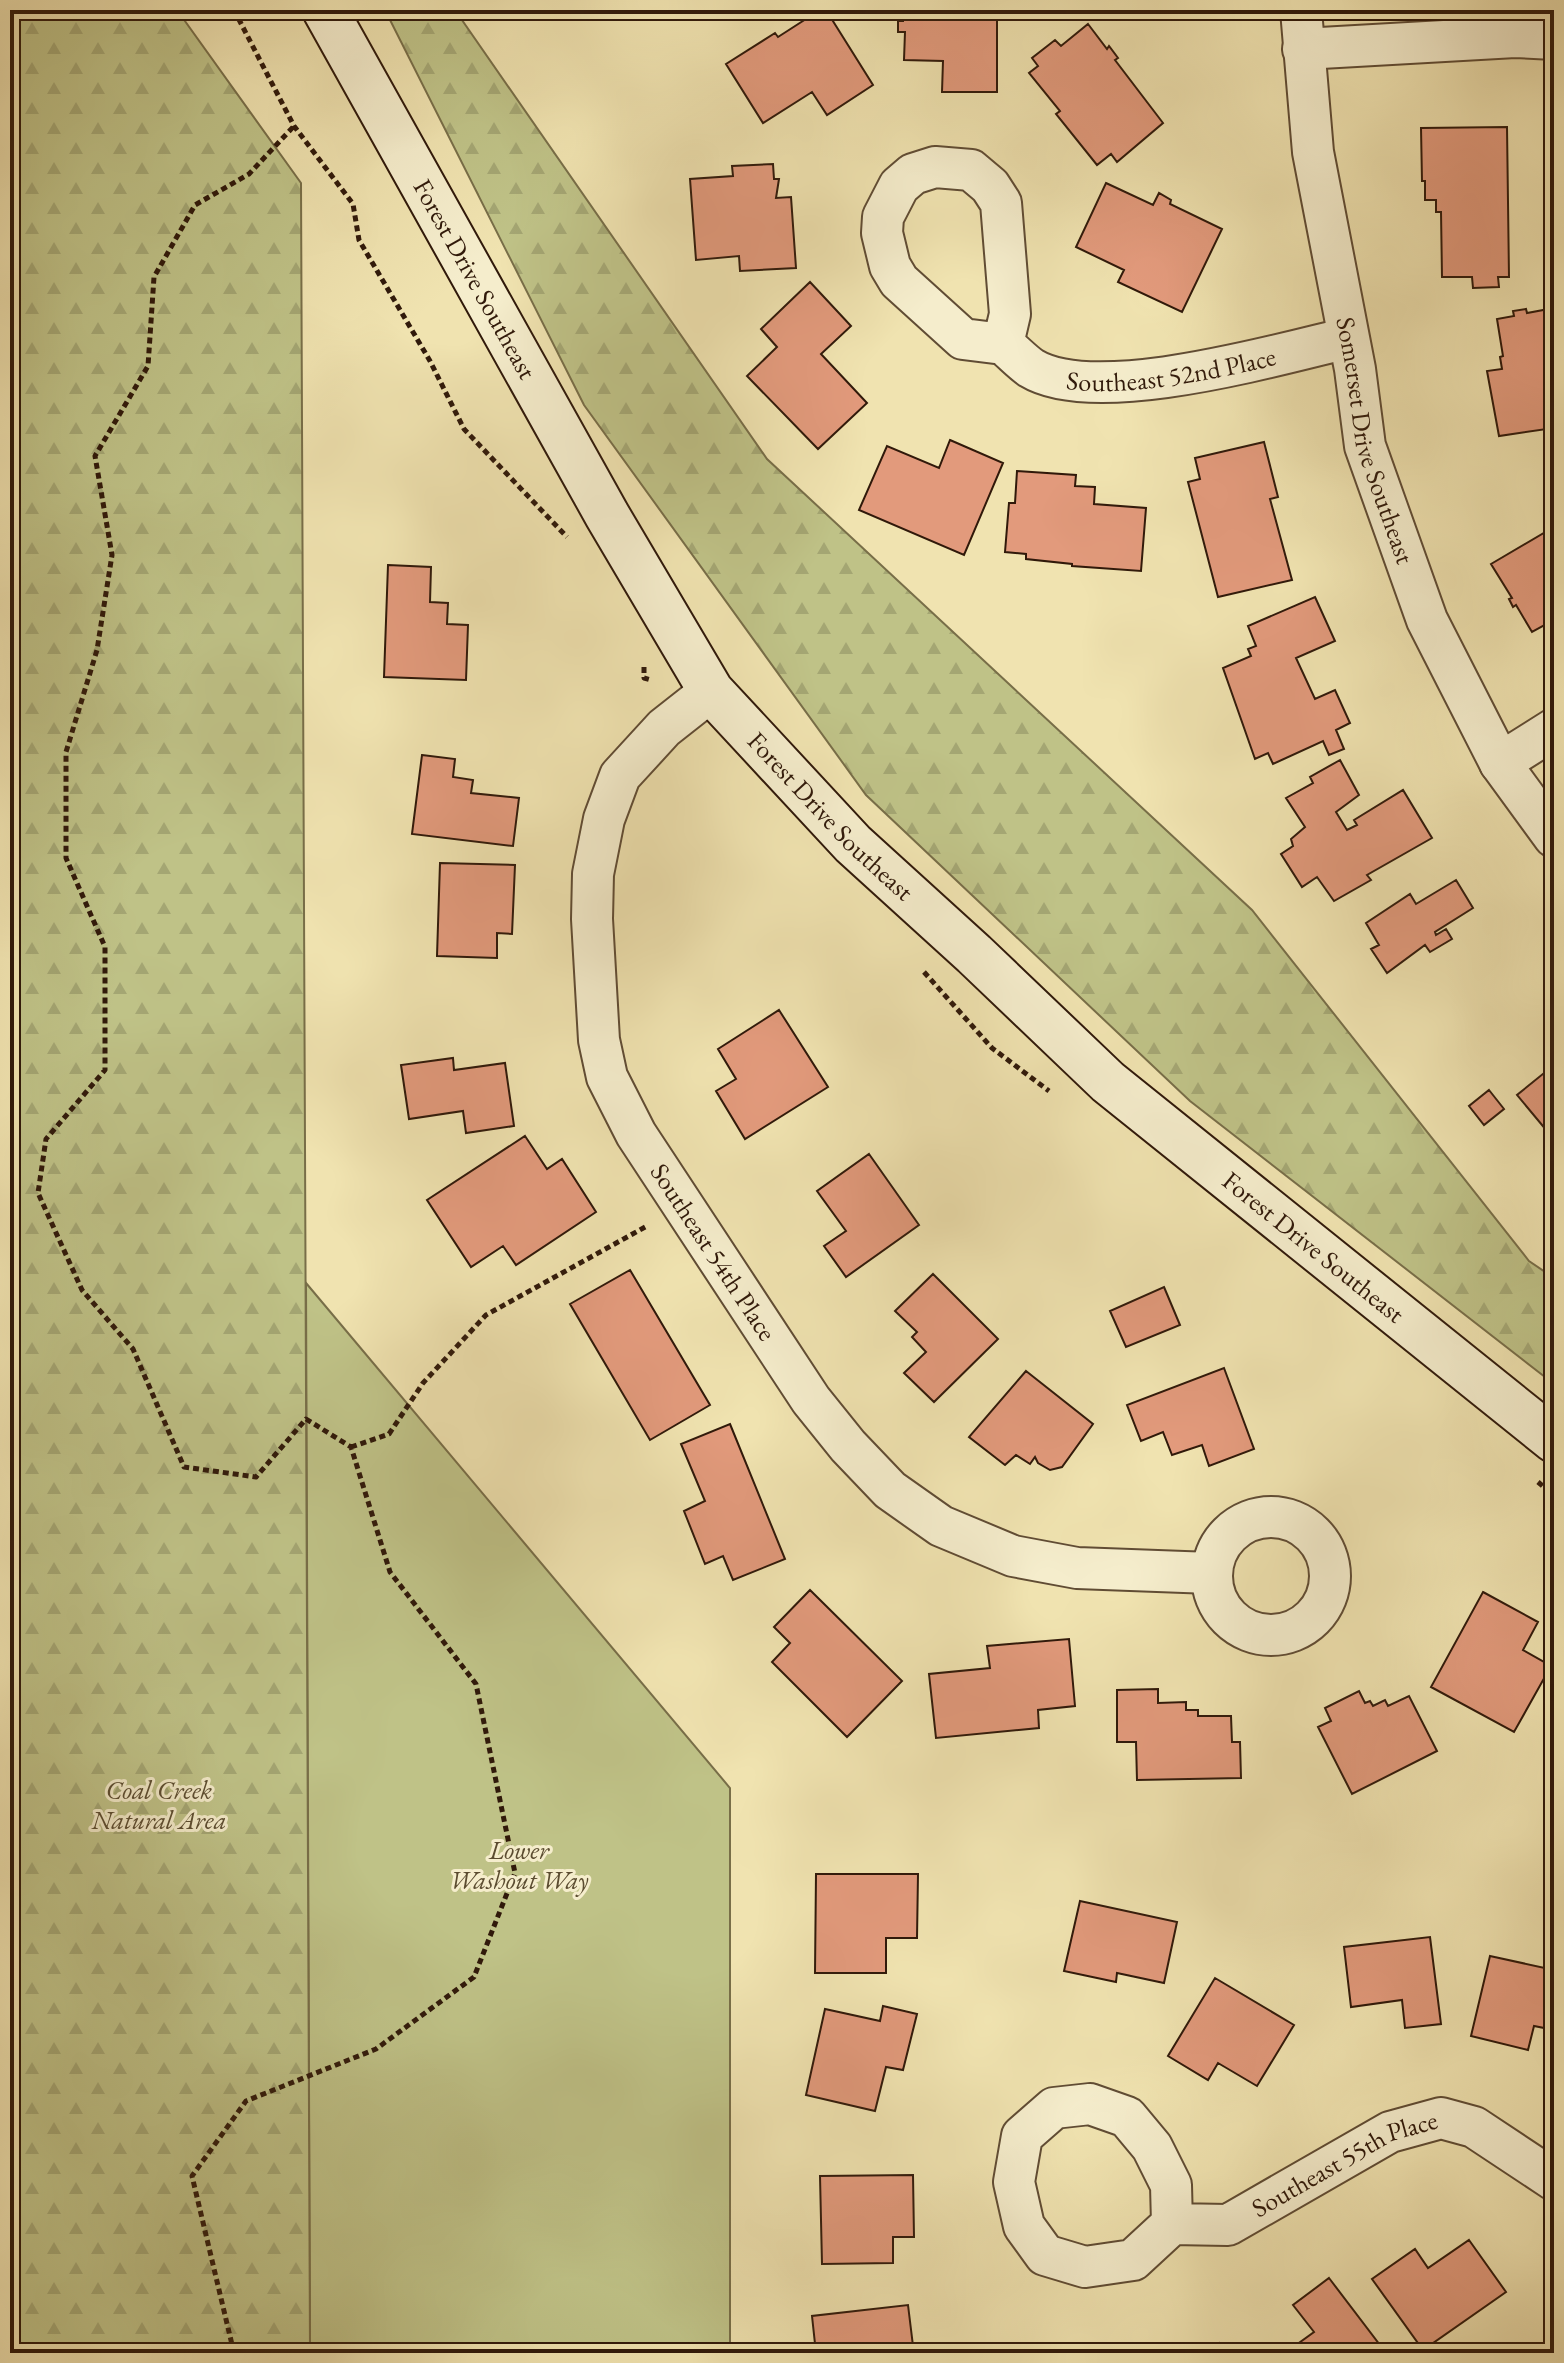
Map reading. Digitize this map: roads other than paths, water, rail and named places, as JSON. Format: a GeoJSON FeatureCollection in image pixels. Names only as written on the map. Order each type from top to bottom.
{"type":"FeatureCollection","features":[{"type":"Feature","properties":{"kind":"main road","name":"Forest Drive Southeast"},"geometry":{"type":"LineString","coordinates":[[325,10],[538,394],[711,691],[853,844],[1108,1082],[1554,1440]]}},
{"type":"Feature","properties":{"kind":"street"},"geometry":{"type":"LineString","coordinates":[[1302,29],[1554,39]]}},
{"type":"Feature","properties":{"kind":"street","name":"Somerset Drive Southeast"},"geometry":{"type":"LineString","coordinates":[[1302,29],[1313,152],[1355,369],[1365,446],[1427,620],[1500,763],[1554,837]]}},
{"type":"Feature","properties":{"kind":"street","name":"Southeast 52nd Place"},"geometry":{"type":"LineString","coordinates":[[1003,344],[1032,369],[1071,381],[1110,383],[1176,376],[1348,338]]}},
{"type":"Feature","properties":{"kind":"street","name":"Southeast 54th Place"},"geometry":{"type":"LineString","coordinates":[[711,691],[664,728],[620,776],[604,819],[593,874],[592,919],[599,1040],[607,1077],[636,1134],[811,1400],[848,1446],[890,1490],[941,1526],[1013,1556],[1077,1568],[1211,1573]]}},
{"type":"Feature","properties":{"kind":"street"},"geometry":{"type":"LineString","coordinates":[[1500,763],[1554,729]]}},
{"type":"Feature","properties":{"kind":"street"},"geometry":{"type":"LineString","coordinates":[[1090,2104],[1127,2117],[1152,2147],[1171,2185],[1172,2224],[1133,2260],[1085,2267],[1045,2255],[1024,2226],[1014,2182],[1022,2136],[1054,2108],[1090,2104]]}},
{"type":"Feature","properties":{"kind":"street","name":"Southeast 55th Place"},"geometry":{"type":"LineString","coordinates":[[1172,2224],[1228,2225],[1390,2132],[1441,2118],[1474,2127],[1554,2180]]}},
{"type":"Feature","properties":{"kind":"park label","name":"Coal Creek Natural Area"},"geometry":{"type":"Point","coordinates":[159,1805]}},
{"type":"Feature","properties":{"kind":"park label","name":"Lower Washout Way"},"geometry":{"type":"Point","coordinates":[519,1865]}}]}
